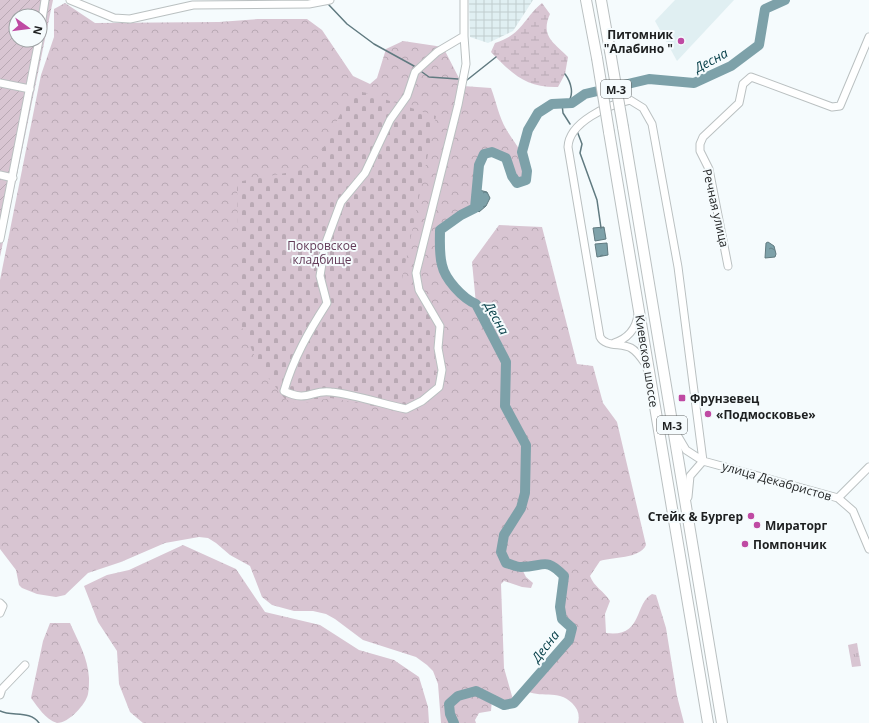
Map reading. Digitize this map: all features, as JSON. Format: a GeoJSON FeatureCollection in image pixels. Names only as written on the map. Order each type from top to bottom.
{"type":"FeatureCollection","features":[{"type":"Feature","properties":{"kind":"highway","name":"Киевское шоссе"},"geometry":{"type":"LineString","coordinates":[[586,0],[708,723]]}},
{"type":"Feature","properties":{"kind":"highway","name":"Киевское шоссе"},"geometry":{"type":"LineString","coordinates":[[601,0],[722,723]]}},
{"type":"Feature","properties":{"kind":"street"},"geometry":{"type":"LineString","coordinates":[[70,0],[114,18],[130,19],[193,5],[309,4],[330,0]]}},
{"type":"Feature","properties":{"kind":"street"},"geometry":{"type":"LineString","coordinates":[[464,0],[466,64],[460,98],[416,273],[419,290],[440,326],[438,348],[442,370],[439,387],[422,401],[406,409],[329,392],[308,396],[295,396],[284,391],[288,375],[310,330],[327,303],[320,276],[325,245],[341,202],[366,173],[390,120],[407,96],[415,72],[437,52],[464,36]]}},
{"type":"Feature","properties":{"kind":"street","name":"Речная улица"},"geometry":{"type":"LineString","coordinates":[[728,266],[709,169],[700,151],[703,137],[738,103],[743,84],[751,76],[832,108],[840,106],[869,37]]}},
{"type":"Feature","properties":{"kind":"street"},"geometry":{"type":"LineString","coordinates":[[0,239],[38,48]]}},
{"type":"Feature","properties":{"kind":"street"},"geometry":{"type":"LineString","coordinates":[[0,83],[30,89]]}},
{"type":"Feature","properties":{"kind":"street"},"geometry":{"type":"LineString","coordinates":[[648,369],[635,351],[624,345],[605,342],[599,334],[568,144],[571,133],[583,122],[601,111],[630,100],[643,108],[652,124],[678,268],[703,461],[689,477],[687,511]]}},
{"type":"Feature","properties":{"kind":"street"},"geometry":{"type":"LineString","coordinates":[[0,175],[13,178]]}},
{"type":"Feature","properties":{"kind":"street"},"geometry":{"type":"LineString","coordinates":[[614,343],[625,338],[633,329],[639,309]]}},
{"type":"Feature","properties":{"kind":"street"},"geometry":{"type":"LineString","coordinates":[[671,422],[683,446],[692,455],[699,454],[701,449]]}},
{"type":"Feature","properties":{"kind":"street","name":"улица Декабристов"},"geometry":{"type":"LineString","coordinates":[[692,455],[703,461],[838,498],[853,510],[869,549]]}},
{"type":"Feature","properties":{"kind":"street"},"geometry":{"type":"LineString","coordinates":[[838,498],[869,467]]}},
{"type":"Feature","properties":{"kind":"street"},"geometry":{"type":"LineString","coordinates":[[0,603],[3,606],[0,613]]}},
{"type":"Feature","properties":{"kind":"street"},"geometry":{"type":"LineString","coordinates":[[0,695],[2,689],[25,665]]}},
{"type":"Feature","properties":{"kind":"shaded area"},"geometry":{"type":"Polygon","coordinates":[[[469,0],[533,0],[513,31],[488,43],[470,37],[469,0]]]}},
{"type":"Feature","properties":{"kind":"shaded area","name":"Питомник \"Алабино \""},"geometry":{"type":"Polygon","coordinates":[[[675,0],[734,0],[677,61],[655,21],[675,0]]]}},
{"type":"Feature","properties":{"kind":"green space"},"geometry":{"type":"Polygon","coordinates":[[[0,0],[53,0],[48,24],[48,8],[8,8],[8,48],[43,48],[0,257],[0,0]]]}},
{"type":"Feature","properties":{"kind":"green space"},"geometry":{"type":"Polygon","coordinates":[[[65,3],[95,23],[219,22],[258,19],[307,19],[322,30],[353,76],[370,84],[377,78],[386,49],[403,41],[443,47],[463,86],[491,88],[499,114],[524,159],[527,172],[526,180],[517,183],[512,176],[506,158],[492,152],[484,154],[479,165],[475,208],[461,215],[440,230],[440,252],[442,265],[450,282],[455,288],[476,304],[472,262],[499,225],[542,227],[577,364],[593,366],[603,403],[617,422],[646,545],[643,550],[638,553],[625,557],[600,561],[590,576],[594,583],[610,601],[605,614],[606,633],[618,633],[626,630],[636,619],[646,599],[652,594],[656,595],[666,628],[677,696],[684,723],[578,723],[579,715],[577,710],[567,699],[555,695],[530,693],[524,690],[569,640],[572,628],[562,619],[560,607],[564,576],[554,567],[545,564],[534,564],[521,567],[526,577],[533,583],[531,588],[522,587],[504,581],[501,584],[504,668],[514,703],[504,705],[492,699],[491,711],[479,713],[475,720],[476,723],[441,723],[438,684],[433,671],[416,657],[363,640],[326,614],[313,611],[294,611],[272,605],[262,597],[250,566],[230,555],[208,538],[199,537],[165,543],[121,562],[88,573],[65,595],[56,597],[37,594],[22,588],[19,585],[16,570],[0,549],[0,280],[41,75],[54,37],[54,9],[65,3]]]}},
{"type":"Feature","properties":{"kind":"green space"},"geometry":{"type":"Polygon","coordinates":[[[542,3],[550,14],[547,22],[548,34],[554,43],[568,57],[565,74],[558,87],[537,85],[520,78],[491,52],[495,43],[517,31],[535,9],[542,3]]]}},
{"type":"Feature","properties":{"kind":"green space","name":"Покровское кладбище"},"geometry":{"type":"Polygon","coordinates":[[[353,89],[436,116],[402,279],[432,315],[436,379],[430,395],[395,410],[331,398],[298,404],[285,399],[259,366],[240,323],[237,182],[313,168],[353,89]]]}},
{"type":"Feature","properties":{"kind":"green space"},"geometry":{"type":"Polygon","coordinates":[[[183,545],[236,569],[265,612],[320,625],[359,650],[394,660],[419,677],[428,707],[429,723],[143,723],[130,712],[119,684],[117,651],[98,622],[84,586],[107,575],[129,570],[183,545]]]}},
{"type":"Feature","properties":{"kind":"green space"},"geometry":{"type":"Polygon","coordinates":[[[50,623],[70,623],[85,657],[89,678],[88,694],[84,703],[67,720],[57,723],[45,716],[31,698],[43,641],[50,623]]]}},
{"type":"Feature","properties":{"kind":"green space"},"geometry":{"type":"Polygon","coordinates":[[[857,643],[861,666],[852,667],[848,645],[857,643]]]}},
{"type":"Feature","properties":{"kind":"water"},"geometry":{"type":"Polygon","coordinates":[[[479,190],[487,192],[490,198],[486,206],[479,212],[475,208],[479,190]]]}},
{"type":"Feature","properties":{"kind":"water"},"geometry":{"type":"Polygon","coordinates":[[[604,227],[606,239],[595,241],[593,228],[604,227]]]}},
{"type":"Feature","properties":{"kind":"water"},"geometry":{"type":"Polygon","coordinates":[[[768,242],[774,246],[776,254],[775,257],[765,258],[766,243],[768,242]]]}},
{"type":"Feature","properties":{"kind":"water"},"geometry":{"type":"Polygon","coordinates":[[[607,243],[608,255],[597,257],[595,244],[607,243]]]}},
{"type":"Feature","properties":{"kind":"waterway","name":"Десна"},"geometry":{"type":"LineString","coordinates":[[454,723],[450,714],[449,704],[458,696],[476,691],[504,705],[514,703],[569,640],[572,628],[562,619],[560,607],[564,576],[548,564],[517,567],[506,563],[501,552],[504,535],[521,508],[525,493],[526,445],[505,406],[506,362],[476,304],[460,293],[450,282],[442,265],[440,256],[440,230],[461,215],[475,208],[479,165],[484,154],[492,152],[506,158],[512,176],[517,183],[526,180],[527,171],[522,152],[528,130],[538,113],[552,104],[572,103],[585,94],[649,79],[694,83],[731,66],[759,45],[765,9],[785,0]]}},
{"type":"Feature","properties":{"kind":"waterway"},"geometry":{"type":"LineString","coordinates":[[329,5],[347,24],[374,44],[414,66]]}},
{"type":"Feature","properties":{"kind":"waterway"},"geometry":{"type":"LineString","coordinates":[[467,80],[496,57]]}},
{"type":"Feature","properties":{"kind":"waterway"},"geometry":{"type":"LineString","coordinates":[[422,72],[429,77],[458,79]]}},
{"type":"Feature","properties":{"kind":"waterway"},"geometry":{"type":"LineString","coordinates":[[565,74],[571,88],[571,96],[567,103]]}},
{"type":"Feature","properties":{"kind":"waterway"},"geometry":{"type":"LineString","coordinates":[[562,104],[563,113],[570,124]]}},
{"type":"Feature","properties":{"kind":"waterway"},"geometry":{"type":"LineString","coordinates":[[577,131],[582,144],[580,153],[597,200],[601,228]]}},
{"type":"Feature","properties":{"kind":"waterway"},"geometry":{"type":"LineString","coordinates":[[0,711],[31,716],[39,723]]}},
{"type":"Feature","properties":{"kind":"place","name":"Питомник \"Алабино \""},"geometry":{"type":"Point","coordinates":[681,41]}},
{"type":"Feature","properties":{"kind":"place","name":"Фрунзевец"},"geometry":{"type":"Point","coordinates":[682,398]}},
{"type":"Feature","properties":{"kind":"place","name":"«Подмосковье»"},"geometry":{"type":"Point","coordinates":[708,414]}},
{"type":"Feature","properties":{"kind":"place","name":"Стейк & Бургер"},"geometry":{"type":"Point","coordinates":[751,516]}},
{"type":"Feature","properties":{"kind":"place","name":"Мираторг"},"geometry":{"type":"Point","coordinates":[757,525]}},
{"type":"Feature","properties":{"kind":"place","name":"Помпончик"},"geometry":{"type":"Point","coordinates":[745,544]}}]}
